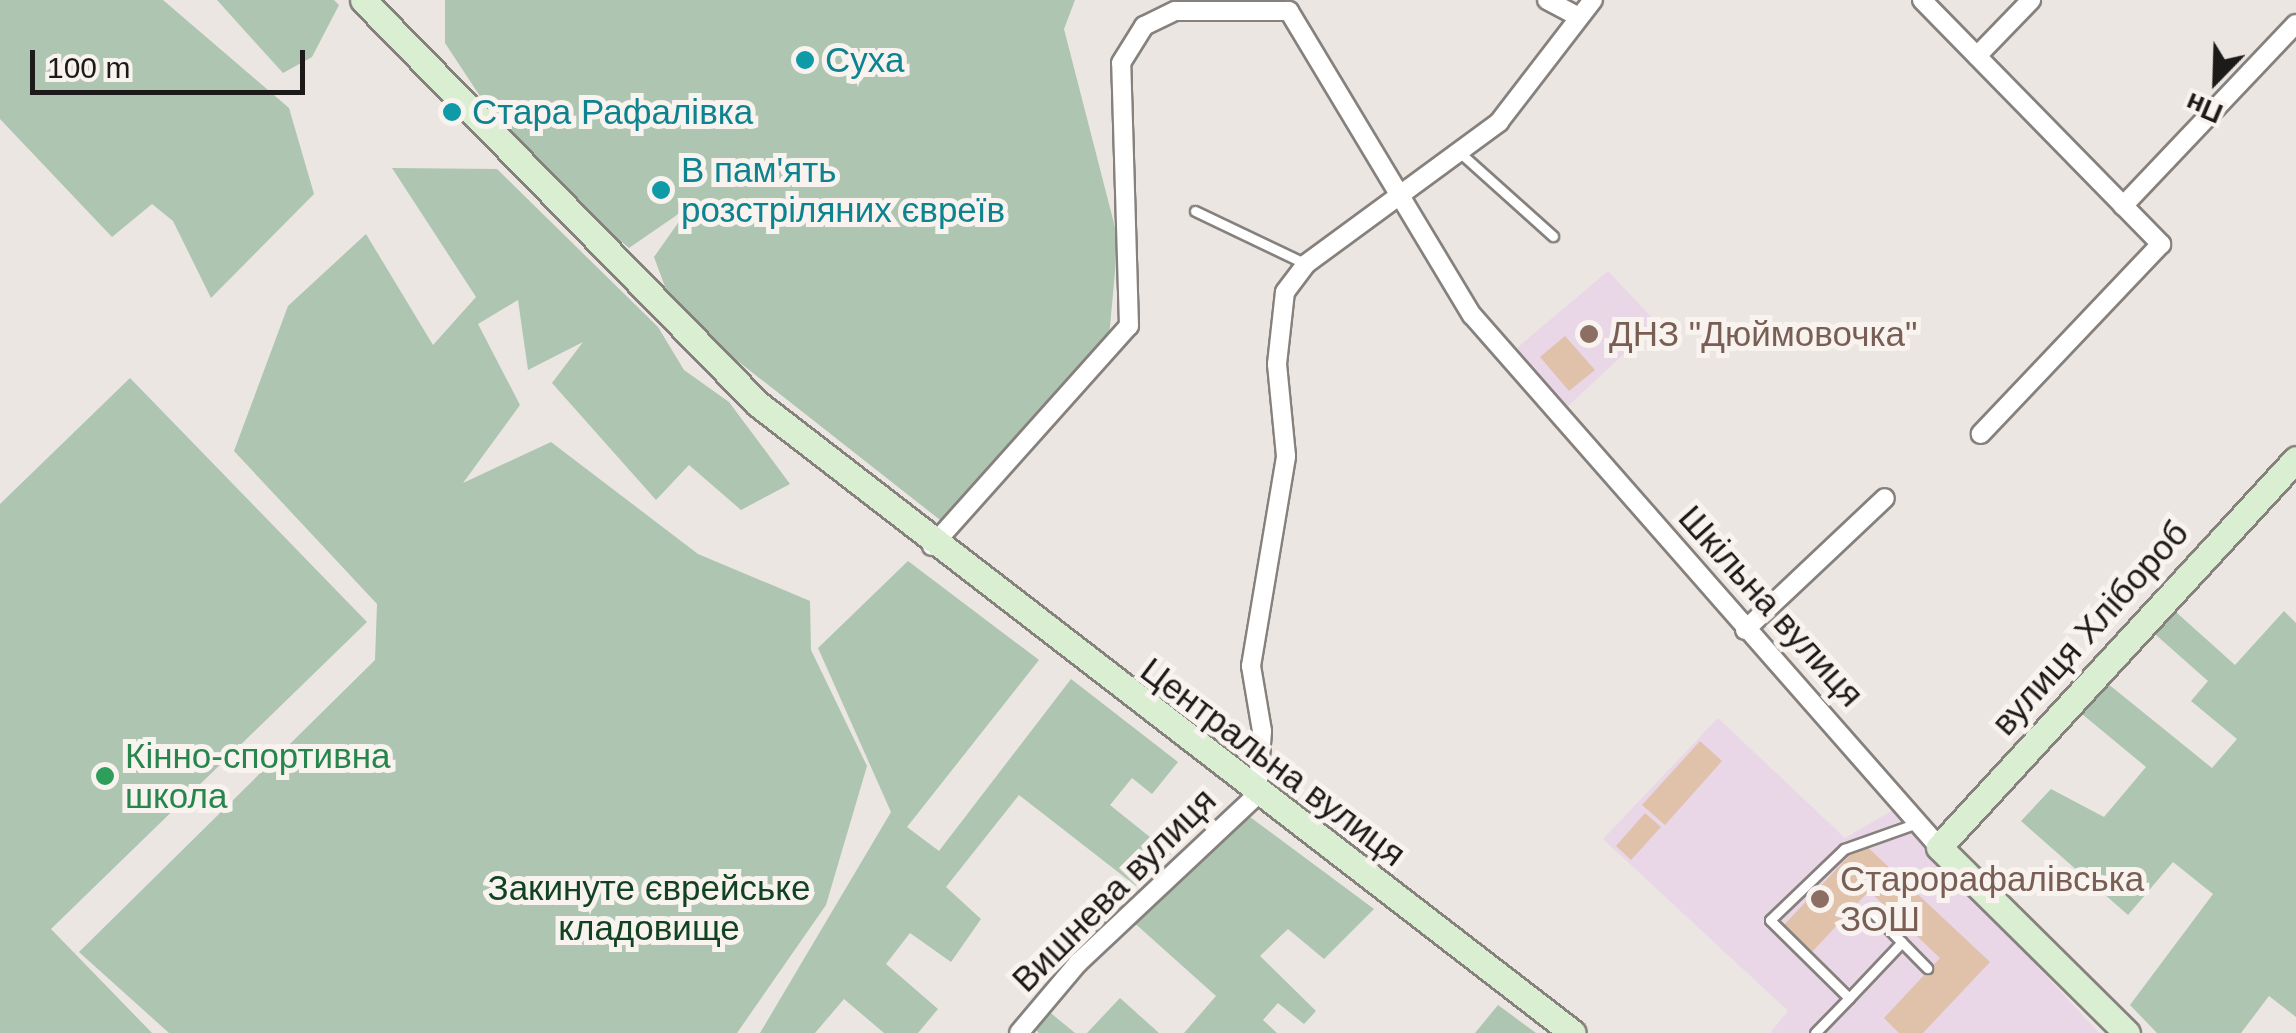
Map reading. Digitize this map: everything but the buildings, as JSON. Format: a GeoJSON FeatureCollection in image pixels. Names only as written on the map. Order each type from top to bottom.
{"type":"FeatureCollection","features":[{"type":"Feature","properties":{"kind":"main road","name":"Центральна вулиця"},"geometry":{"type":"LineString","coordinates":[[363,0],[758,404],[932,546],[1573,1033]]}},
{"type":"Feature","properties":{"kind":"main road","name":"вулиця Хлібороб"},"geometry":{"type":"LineString","coordinates":[[1938,847],[2296,458]]}},
{"type":"Feature","properties":{"kind":"main road","name":"Шкільна вулиця"},"geometry":{"type":"LineString","coordinates":[[1938,847],[2127,1033]]}},
{"type":"Feature","properties":{"kind":"street"},"geometry":{"type":"LineString","coordinates":[[1547,0],[1579,17]]}},
{"type":"Feature","properties":{"kind":"street"},"geometry":{"type":"LineString","coordinates":[[1258,795],[1262,731],[1250,666],[1286,456],[1277,324],[1306,264],[1404,192],[1455,148],[1499,122],[1592,0]]}},
{"type":"Feature","properties":{"kind":"street"},"geometry":{"type":"LineString","coordinates":[[1922,0],[2161,244],[1981,434]]}},
{"type":"Feature","properties":{"kind":"street"},"geometry":{"type":"LineString","coordinates":[[1977,56],[2031,0]]}},
{"type":"Feature","properties":{"kind":"street","name":"Шкільна вулиця"},"geometry":{"type":"LineString","coordinates":[[932,546],[1129,326],[1122,63],[1144,26],[1175,12],[1289,6],[1404,192],[1472,314],[1938,847]]}},
{"type":"Feature","properties":{"kind":"street"},"geometry":{"type":"LineString","coordinates":[[2123,206],[2296,24]]}},
{"type":"Feature","properties":{"kind":"street"},"geometry":{"type":"LineString","coordinates":[[1746,630],[1836,535],[1886,498]]}},
{"type":"Feature","properties":{"kind":"street","name":"Вишнева вулиця"},"geometry":{"type":"LineString","coordinates":[[1019,1033],[1078,964],[1258,795]]}},
{"type":"Feature","properties":{"kind":"lane"},"geometry":{"type":"LineString","coordinates":[[1455,148],[1554,236]]}},
{"type":"Feature","properties":{"kind":"lane"},"geometry":{"type":"LineString","coordinates":[[1195,211],[1306,264]]}},
{"type":"Feature","properties":{"kind":"lane"},"geometry":{"type":"LineString","coordinates":[[1850,998],[1770,920],[1844,849],[1917,822]]}},
{"type":"Feature","properties":{"kind":"lane"},"geometry":{"type":"LineString","coordinates":[[1874,914],[1927,968]]}},
{"type":"Feature","properties":{"kind":"lane"},"geometry":{"type":"LineString","coordinates":[[1815,1033],[1902,942]]}},
{"type":"Feature","properties":{"kind":"shaded area","name":"ДНЗ \"Дюймовочка\""},"geometry":{"type":"Polygon","coordinates":[[[1608,271],[1657,323],[1566,408],[1517,348],[1608,271]]]}},
{"type":"Feature","properties":{"kind":"shaded area","name":"Старорафалівська ЗОШ"},"geometry":{"type":"Polygon","coordinates":[[[1718,718],[1845,838],[1893,810],[2099,1033],[1770,1033],[1788,1011],[1603,839],[1718,718]]]}},
{"type":"Feature","properties":{"kind":"green space"},"geometry":{"type":"Polygon","coordinates":[[[0,0],[163,0],[289,108],[314,194],[211,298],[173,221],[152,204],[112,237],[0,119],[0,0]]]}},
{"type":"Feature","properties":{"kind":"green space"},"geometry":{"type":"Polygon","coordinates":[[[217,0],[334,0],[339,5],[312,57],[283,73],[217,0]]]}},
{"type":"Feature","properties":{"kind":"green space"},"geometry":{"type":"Polygon","coordinates":[[[445,0],[1075,0],[1064,29],[1118,239],[1107,359],[949,527],[674,311],[654,257],[690,206],[629,248],[520,157],[445,43],[445,0]]]}},
{"type":"Feature","properties":{"kind":"green space","name":"Закинуте єврейське кладовище"},"geometry":{"type":"Polygon","coordinates":[[[392,168],[497,169],[658,327],[684,370],[729,402],[790,484],[741,510],[689,465],[656,500],[552,383],[583,342],[528,370],[518,300],[478,324],[520,405],[463,483],[551,442],[698,554],[810,601],[811,650],[867,766],[826,905],[737,1033],[169,1033],[79,952],[375,660],[377,604],[234,451],[288,306],[366,234],[433,345],[476,297],[392,168]]]}},
{"type":"Feature","properties":{"kind":"green space","name":"Кінно-спортивна школа"},"geometry":{"type":"Polygon","coordinates":[[[130,378],[367,622],[51,929],[152,1033],[0,1033],[0,504],[130,378]]]}},
{"type":"Feature","properties":{"kind":"green space"},"geometry":{"type":"Polygon","coordinates":[[[908,561],[1039,660],[907,827],[939,851],[1071,679],[1178,762],[1152,794],[1132,778],[1110,805],[1171,854],[1136,886],[1019,795],[946,887],[981,919],[951,962],[910,933],[886,964],[938,1009],[918,1033],[884,1033],[844,999],[815,1033],[760,1033],[891,812],[818,648],[908,561]]]}},
{"type":"Feature","properties":{"kind":"green space"},"geometry":{"type":"Polygon","coordinates":[[[2167,604],[2235,665],[2284,611],[2296,623],[2296,1017],[2269,996],[2241,1033],[2157,1033],[2130,1005],[2213,894],[2173,862],[2128,915],[2021,821],[2051,789],[2104,817],[2146,767],[2076,709],[2102,679],[2212,768],[2237,739],[2191,701],[2208,681],[2147,627],[2167,604]]]}},
{"type":"Feature","properties":{"kind":"green space"},"geometry":{"type":"Polygon","coordinates":[[[1246,814],[1374,909],[1324,959],[1288,929],[1260,956],[1316,1011],[1304,1024],[1278,1003],[1263,1020],[1277,1033],[1184,1033],[1216,996],[1130,919],[1246,814]]]}},
{"type":"Feature","properties":{"kind":"green space"},"geometry":{"type":"Polygon","coordinates":[[[1120,998],[1159,1033],[1087,1033],[1120,998]]]}},
{"type":"Feature","properties":{"kind":"green space"},"geometry":{"type":"Polygon","coordinates":[[[1498,1005],[1536,1033],[1475,1033],[1498,1005]]]}},
{"type":"Feature","properties":{"kind":"green space"},"geometry":{"type":"Polygon","coordinates":[[[1047,1010],[1075,1033],[1039,1033],[1033,1027],[1047,1010]]]}},
{"type":"Feature","properties":{"kind":"place","name":"Суха"},"geometry":{"type":"Point","coordinates":[805,60]}},
{"type":"Feature","properties":{"kind":"place","name":"Стара Рафалівка"},"geometry":{"type":"Point","coordinates":[452,112]}},
{"type":"Feature","properties":{"kind":"place","name":"В пам'ять розстріляних євреїв"},"geometry":{"type":"Point","coordinates":[661,190]}},
{"type":"Feature","properties":{"kind":"place","name":"ДНЗ \"Дюймовочка\""},"geometry":{"type":"Point","coordinates":[1589,334]}},
{"type":"Feature","properties":{"kind":"place","name":"Кінно-спортивна школа"},"geometry":{"type":"Point","coordinates":[105,776]}},
{"type":"Feature","properties":{"kind":"place","name":"Старорафалівська ЗОШ"},"geometry":{"type":"Point","coordinates":[1820,899]}}]}
